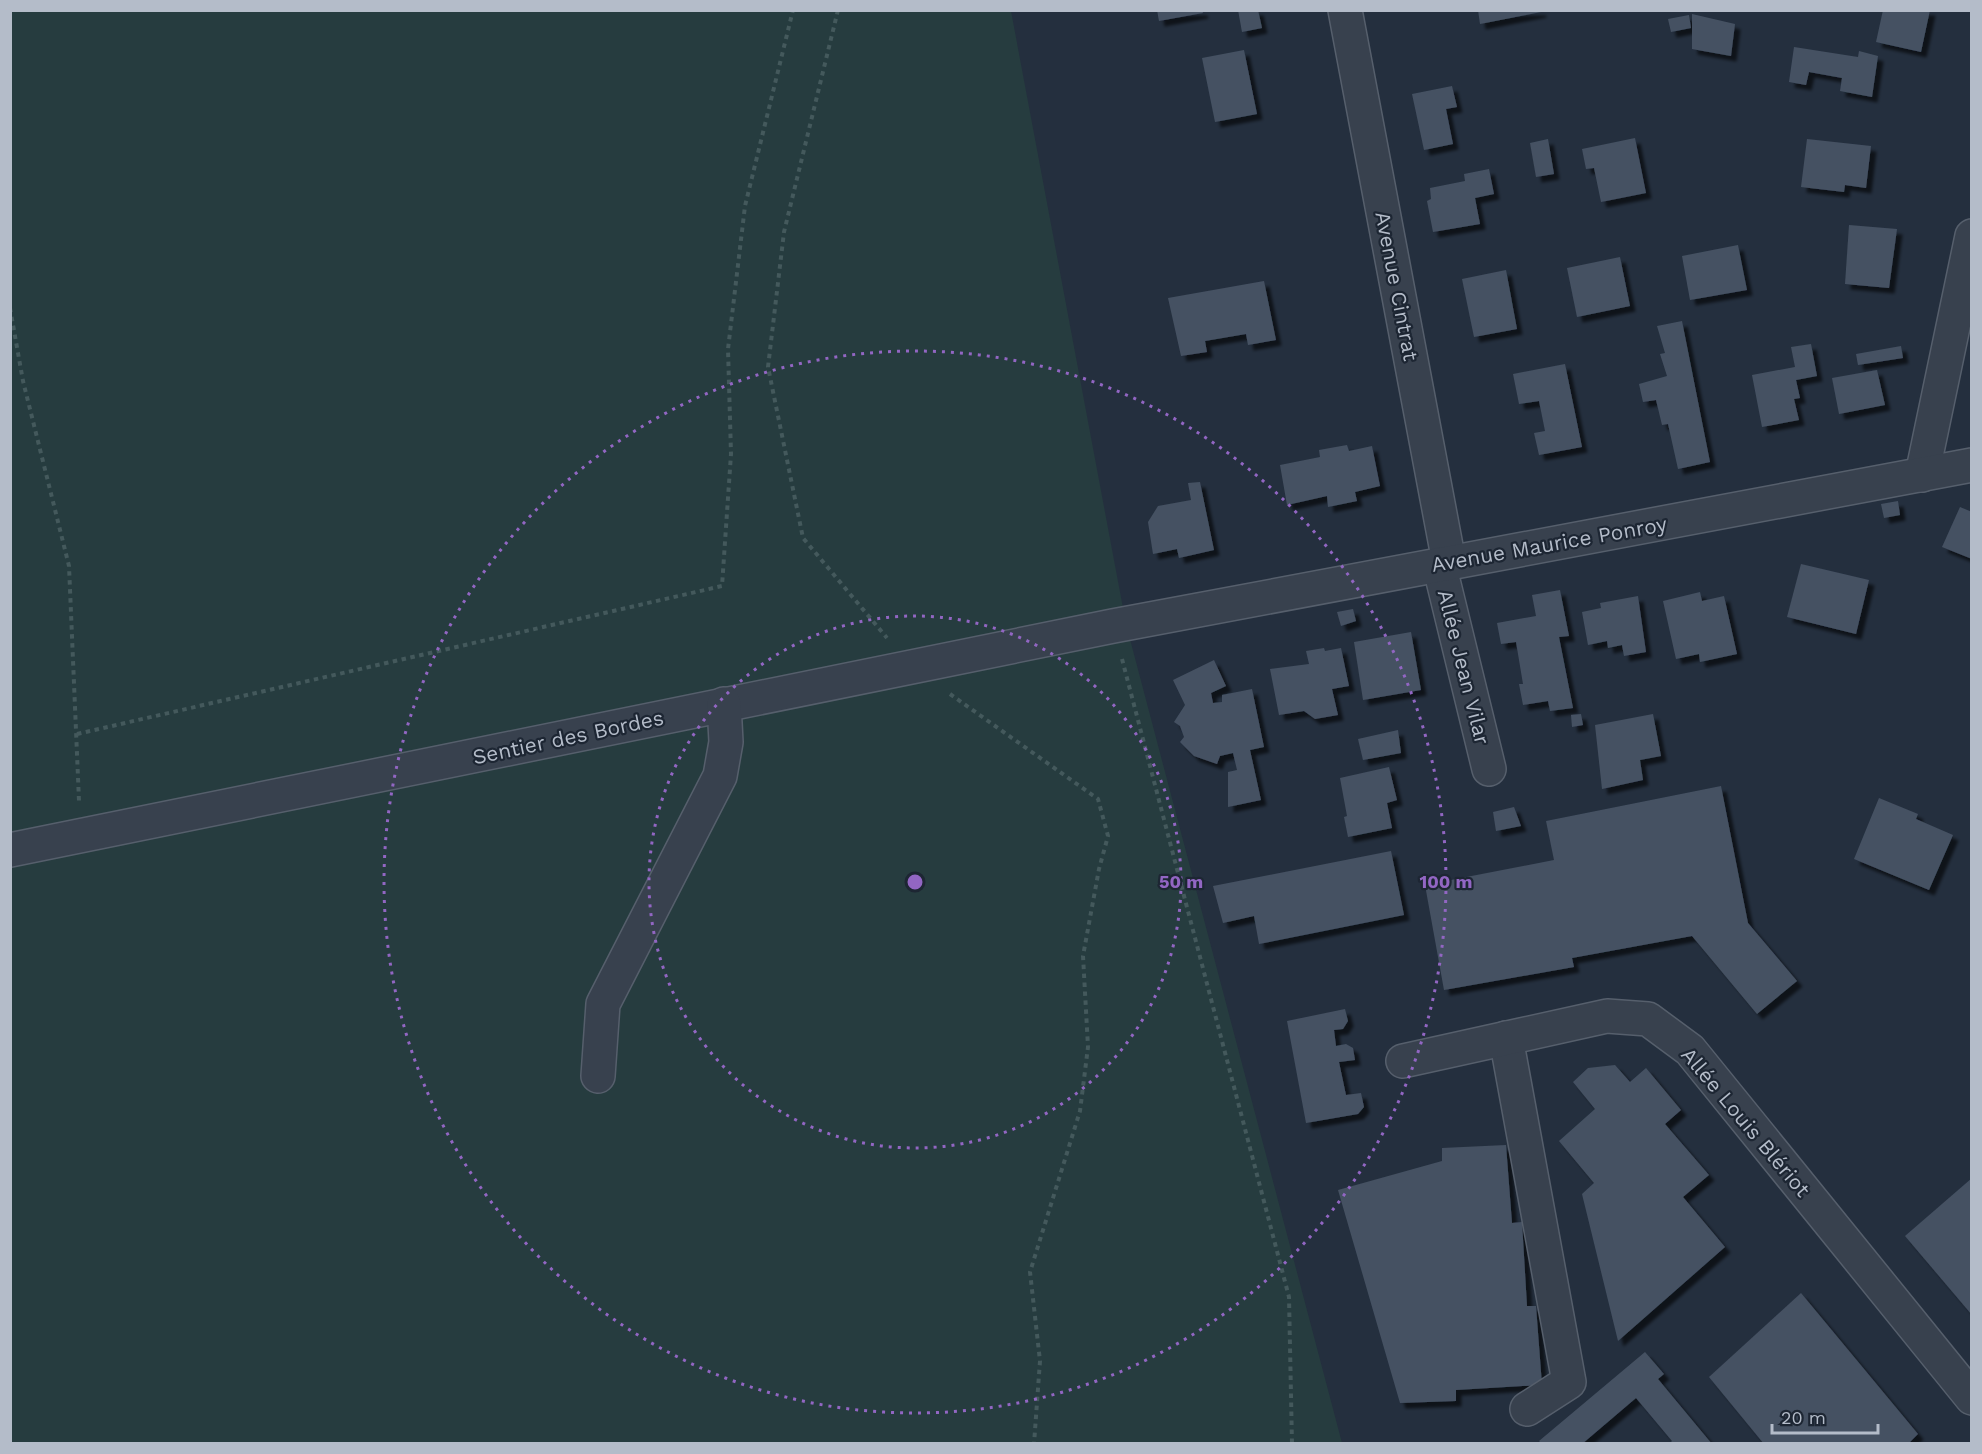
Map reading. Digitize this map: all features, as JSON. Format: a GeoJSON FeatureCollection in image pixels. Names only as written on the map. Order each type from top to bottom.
{"type":"FeatureCollection","features":[{"type":"Feature","properties":{"kind":"street","name":"Avenue Cintrat"},"geometry":{"type":"LineString","coordinates":[[1344,10],[1444,563]]}},
{"type":"Feature","properties":{"kind":"street"},"geometry":{"type":"LineString","coordinates":[[1922,475],[1971,236]]}},
{"type":"Feature","properties":{"kind":"street","name":"Avenue Maurice Ponroy"},"geometry":{"type":"LineString","coordinates":[[1120,625],[1971,465]]}},
{"type":"Feature","properties":{"kind":"street","name":"Allée Jean Vilar"},"geometry":{"type":"LineString","coordinates":[[1444,563],[1489,769]]}},
{"type":"Feature","properties":{"kind":"street","name":"Sentier des Bordes"},"geometry":{"type":"LineString","coordinates":[[10,850],[81,838],[724,704],[1120,625]]}},
{"type":"Feature","properties":{"kind":"street"},"geometry":{"type":"LineString","coordinates":[[598,1076],[603,1004],[720,776],[726,742],[724,704]]}},
{"type":"Feature","properties":{"kind":"street","name":"Allée Louis Blériot"},"geometry":{"type":"LineString","coordinates":[[1403,1061],[1608,1016],[1648,1019],[1690,1050],[1971,1398]]}},
{"type":"Feature","properties":{"kind":"street"},"geometry":{"type":"LineString","coordinates":[[1506,1038],[1569,1382],[1527,1409]]}},
{"type":"Feature","properties":{"kind":"path"},"geometry":{"type":"LineString","coordinates":[[77,734],[722,586],[731,453],[728,349],[745,206],[793,10]]}},
{"type":"Feature","properties":{"kind":"path"},"geometry":{"type":"LineString","coordinates":[[838,10],[784,232],[768,367],[803,538],[910,666],[1098,799],[1108,836],[1099,869],[1083,956],[1088,1047],[1080,1111],[1030,1272],[1040,1360],[1034,1443]]}},
{"type":"Feature","properties":{"kind":"path"},"geometry":{"type":"LineString","coordinates":[[10,309],[23,381],[69,566],[81,838]]}},
{"type":"Feature","properties":{"kind":"path"},"geometry":{"type":"LineString","coordinates":[[1120,625],[1289,1297],[1292,1443]]}},
{"type":"Feature","properties":{"kind":"green space"},"geometry":{"type":"Polygon","coordinates":[[[10,11],[1011,11],[1126,624],[1342,1443],[11,1443],[10,11]]]}},
{"type":"Feature","properties":{"kind":"building"},"geometry":{"type":"Polygon","coordinates":[[[1157,10],[1202,10],[1203,13],[1159,21],[1157,10]]]}},
{"type":"Feature","properties":{"kind":"building"},"geometry":{"type":"Polygon","coordinates":[[[1238,10],[1258,10],[1262,28],[1242,32],[1238,10]]]}},
{"type":"Feature","properties":{"kind":"building"},"geometry":{"type":"Polygon","coordinates":[[[1478,10],[1541,10],[1541,12],[1480,24],[1478,10]]]}},
{"type":"Feature","properties":{"kind":"building"},"geometry":{"type":"Polygon","coordinates":[[[1883,10],[1930,10],[1921,52],[1876,42],[1883,10]]]}},
{"type":"Feature","properties":{"kind":"building"},"geometry":{"type":"Polygon","coordinates":[[[1692,14],[1735,24],[1731,56],[1692,49],[1692,14]]]}},
{"type":"Feature","properties":{"kind":"building"},"geometry":{"type":"Polygon","coordinates":[[[1689,15],[1691,28],[1671,32],[1668,19],[1689,15]]]}},
{"type":"Feature","properties":{"kind":"building"},"geometry":{"type":"Polygon","coordinates":[[[1794,47],[1858,57],[1859,51],[1878,56],[1872,97],[1840,91],[1842,78],[1809,72],[1806,85],[1789,82],[1794,47]]]}},
{"type":"Feature","properties":{"kind":"building"},"geometry":{"type":"Polygon","coordinates":[[[1244,50],[1257,114],[1215,122],[1202,58],[1244,50]]]}},
{"type":"Feature","properties":{"kind":"building"},"geometry":{"type":"Polygon","coordinates":[[[1452,86],[1457,107],[1446,109],[1453,144],[1424,150],[1412,94],[1452,86]]]}},
{"type":"Feature","properties":{"kind":"building"},"geometry":{"type":"Polygon","coordinates":[[[1635,138],[1646,193],[1601,202],[1594,168],[1586,169],[1582,149],[1635,138]]]}},
{"type":"Feature","properties":{"kind":"building"},"geometry":{"type":"Polygon","coordinates":[[[1548,139],[1554,174],[1536,177],[1530,143],[1548,139]]]}},
{"type":"Feature","properties":{"kind":"building"},"geometry":{"type":"Polygon","coordinates":[[[1807,139],[1871,146],[1866,188],[1845,185],[1844,192],[1801,187],[1807,139]]]}},
{"type":"Feature","properties":{"kind":"building"},"geometry":{"type":"Polygon","coordinates":[[[1489,169],[1494,194],[1475,198],[1480,224],[1433,232],[1427,201],[1431,199],[1430,188],[1465,181],[1464,174],[1489,169]]]}},
{"type":"Feature","properties":{"kind":"building"},"geometry":{"type":"Polygon","coordinates":[[[1849,225],[1897,229],[1889,288],[1845,284],[1849,225]]]}},
{"type":"Feature","properties":{"kind":"building"},"geometry":{"type":"Polygon","coordinates":[[[1738,245],[1747,290],[1690,300],[1682,256],[1738,245]]]}},
{"type":"Feature","properties":{"kind":"building"},"geometry":{"type":"Polygon","coordinates":[[[1620,257],[1630,306],[1577,317],[1567,268],[1620,257]]]}},
{"type":"Feature","properties":{"kind":"building"},"geometry":{"type":"Polygon","coordinates":[[[1506,270],[1517,329],[1474,337],[1462,279],[1506,270]]]}},
{"type":"Feature","properties":{"kind":"building"},"geometry":{"type":"Polygon","coordinates":[[[1264,281],[1276,340],[1248,345],[1246,334],[1205,341],[1207,352],[1181,356],[1168,298],[1264,281]]]}},
{"type":"Feature","properties":{"kind":"building"},"geometry":{"type":"Polygon","coordinates":[[[1682,321],[1710,462],[1678,469],[1668,424],[1662,425],[1656,400],[1643,402],[1639,384],[1667,376],[1660,354],[1665,353],[1657,326],[1682,321]]]}},
{"type":"Feature","properties":{"kind":"building"},"geometry":{"type":"Polygon","coordinates":[[[1811,344],[1817,376],[1796,380],[1800,398],[1794,399],[1799,420],[1762,427],[1752,375],[1795,367],[1791,347],[1811,344]]]}},
{"type":"Feature","properties":{"kind":"building"},"geometry":{"type":"Polygon","coordinates":[[[1901,346],[1903,358],[1858,365],[1856,354],[1901,346]]]}},
{"type":"Feature","properties":{"kind":"building"},"geometry":{"type":"Polygon","coordinates":[[[1565,364],[1582,447],[1539,455],[1534,433],[1545,431],[1539,401],[1519,404],[1513,374],[1565,364]]]}},
{"type":"Feature","properties":{"kind":"building"},"geometry":{"type":"Polygon","coordinates":[[[1877,370],[1885,405],[1839,414],[1832,378],[1877,370]]]}},
{"type":"Feature","properties":{"kind":"building"},"geometry":{"type":"Polygon","coordinates":[[[1347,445],[1349,451],[1372,446],[1380,486],[1355,492],[1357,501],[1328,507],[1327,496],[1287,505],[1280,465],[1320,457],[1319,450],[1347,445]]]}},
{"type":"Feature","properties":{"kind":"building"},"geometry":{"type":"Polygon","coordinates":[[[1200,482],[1214,550],[1179,558],[1177,549],[1153,554],[1148,522],[1158,506],[1191,500],[1188,483],[1200,482]]]}},
{"type":"Feature","properties":{"kind":"building"},"geometry":{"type":"Polygon","coordinates":[[[1898,501],[1900,515],[1884,518],[1881,504],[1898,501]]]}},
{"type":"Feature","properties":{"kind":"building"},"geometry":{"type":"Polygon","coordinates":[[[1960,507],[1972,512],[1972,559],[1942,547],[1960,507]]]}},
{"type":"Feature","properties":{"kind":"building"},"geometry":{"type":"Polygon","coordinates":[[[1801,564],[1869,580],[1856,634],[1787,617],[1801,564]]]}},
{"type":"Feature","properties":{"kind":"building"},"geometry":{"type":"Polygon","coordinates":[[[1560,590],[1569,636],[1559,637],[1573,708],[1550,711],[1548,701],[1523,705],[1519,684],[1523,684],[1516,642],[1501,644],[1497,623],[1536,616],[1532,595],[1560,590]]]}},
{"type":"Feature","properties":{"kind":"building"},"geometry":{"type":"Polygon","coordinates":[[[1700,592],[1702,601],[1724,596],[1737,654],[1700,662],[1699,654],[1676,659],[1663,601],[1700,592]]]}},
{"type":"Feature","properties":{"kind":"building"},"geometry":{"type":"Polygon","coordinates":[[[1638,596],[1646,652],[1624,656],[1622,645],[1608,648],[1607,641],[1588,645],[1582,612],[1601,608],[1600,603],[1638,596]]]}},
{"type":"Feature","properties":{"kind":"building"},"geometry":{"type":"Polygon","coordinates":[[[1353,609],[1356,621],[1341,626],[1337,612],[1353,609]]]}},
{"type":"Feature","properties":{"kind":"building"},"geometry":{"type":"Polygon","coordinates":[[[1411,632],[1421,690],[1363,700],[1354,642],[1411,632]]]}},
{"type":"Feature","properties":{"kind":"building"},"geometry":{"type":"Polygon","coordinates":[[[1324,648],[1325,651],[1341,648],[1349,686],[1332,689],[1338,715],[1315,719],[1304,711],[1279,715],[1270,669],[1309,664],[1306,651],[1324,648]]]}},
{"type":"Feature","properties":{"kind":"building"},"geometry":{"type":"Polygon","coordinates":[[[1214,660],[1226,686],[1211,693],[1213,703],[1222,702],[1222,695],[1252,689],[1264,747],[1250,750],[1261,800],[1228,807],[1228,772],[1237,770],[1233,753],[1220,756],[1217,764],[1194,756],[1180,742],[1184,737],[1180,726],[1174,722],[1185,705],[1173,680],[1214,660]]]}},
{"type":"Feature","properties":{"kind":"building"},"geometry":{"type":"Polygon","coordinates":[[[1581,714],[1583,725],[1572,727],[1571,715],[1581,714]]]}},
{"type":"Feature","properties":{"kind":"building"},"geometry":{"type":"Polygon","coordinates":[[[1653,714],[1661,756],[1640,760],[1643,780],[1602,789],[1595,725],[1653,714]]]}},
{"type":"Feature","properties":{"kind":"building"},"geometry":{"type":"Polygon","coordinates":[[[1398,730],[1401,753],[1363,760],[1358,739],[1398,730]]]}},
{"type":"Feature","properties":{"kind":"building"},"geometry":{"type":"Polygon","coordinates":[[[1389,767],[1397,800],[1387,803],[1392,828],[1348,837],[1344,817],[1347,816],[1340,778],[1389,767]]]}},
{"type":"Feature","properties":{"kind":"building"},"geometry":{"type":"Polygon","coordinates":[[[1721,786],[1748,923],[1797,981],[1757,1014],[1692,936],[1572,958],[1574,967],[1444,990],[1425,885],[1554,860],[1546,821],[1721,786]]]}},
{"type":"Feature","properties":{"kind":"building"},"geometry":{"type":"Polygon","coordinates":[[[1879,798],[1918,814],[1916,819],[1953,835],[1929,890],[1854,859],[1879,798]]]}},
{"type":"Feature","properties":{"kind":"building"},"geometry":{"type":"Polygon","coordinates":[[[1514,807],[1521,826],[1496,831],[1493,812],[1514,807]]]}},
{"type":"Feature","properties":{"kind":"building"},"geometry":{"type":"Polygon","coordinates":[[[1391,851],[1404,915],[1259,944],[1254,916],[1223,923],[1213,886],[1391,851]]]}},
{"type":"Feature","properties":{"kind":"building"},"geometry":{"type":"Polygon","coordinates":[[[1345,1009],[1348,1021],[1343,1029],[1334,1030],[1336,1046],[1346,1044],[1353,1048],[1355,1060],[1339,1062],[1346,1095],[1361,1093],[1364,1107],[1358,1114],[1306,1123],[1287,1021],[1345,1009]]]}},
{"type":"Feature","properties":{"kind":"building"},"geometry":{"type":"Polygon","coordinates":[[[1615,1065],[1630,1082],[1646,1068],[1681,1110],[1665,1124],[1709,1175],[1683,1197],[1725,1247],[1618,1341],[1582,1194],[1594,1183],[1559,1141],[1595,1109],[1573,1082],[1588,1068],[1615,1065]]]}},
{"type":"Feature","properties":{"kind":"building"},"geometry":{"type":"Polygon","coordinates":[[[1506,1145],[1512,1223],[1522,1222],[1527,1306],[1536,1306],[1542,1385],[1456,1390],[1456,1401],[1400,1403],[1338,1190],[1442,1161],[1442,1148],[1506,1145]]]}},
{"type":"Feature","properties":{"kind":"building"},"geometry":{"type":"Polygon","coordinates":[[[1972,1178],[1972,1315],[1905,1236],[1972,1178]]]}},
{"type":"Feature","properties":{"kind":"building"},"geometry":{"type":"Polygon","coordinates":[[[1801,1293],[1918,1434],[1908,1444],[1764,1444],[1709,1377],[1801,1293]]]}},
{"type":"Feature","properties":{"kind":"building"},"geometry":{"type":"Polygon","coordinates":[[[1645,1352],[1664,1374],[1658,1379],[1712,1444],[1669,1444],[1672,1441],[1636,1398],[1582,1444],[1542,1444],[1539,1441],[1645,1352]]]}}]}
